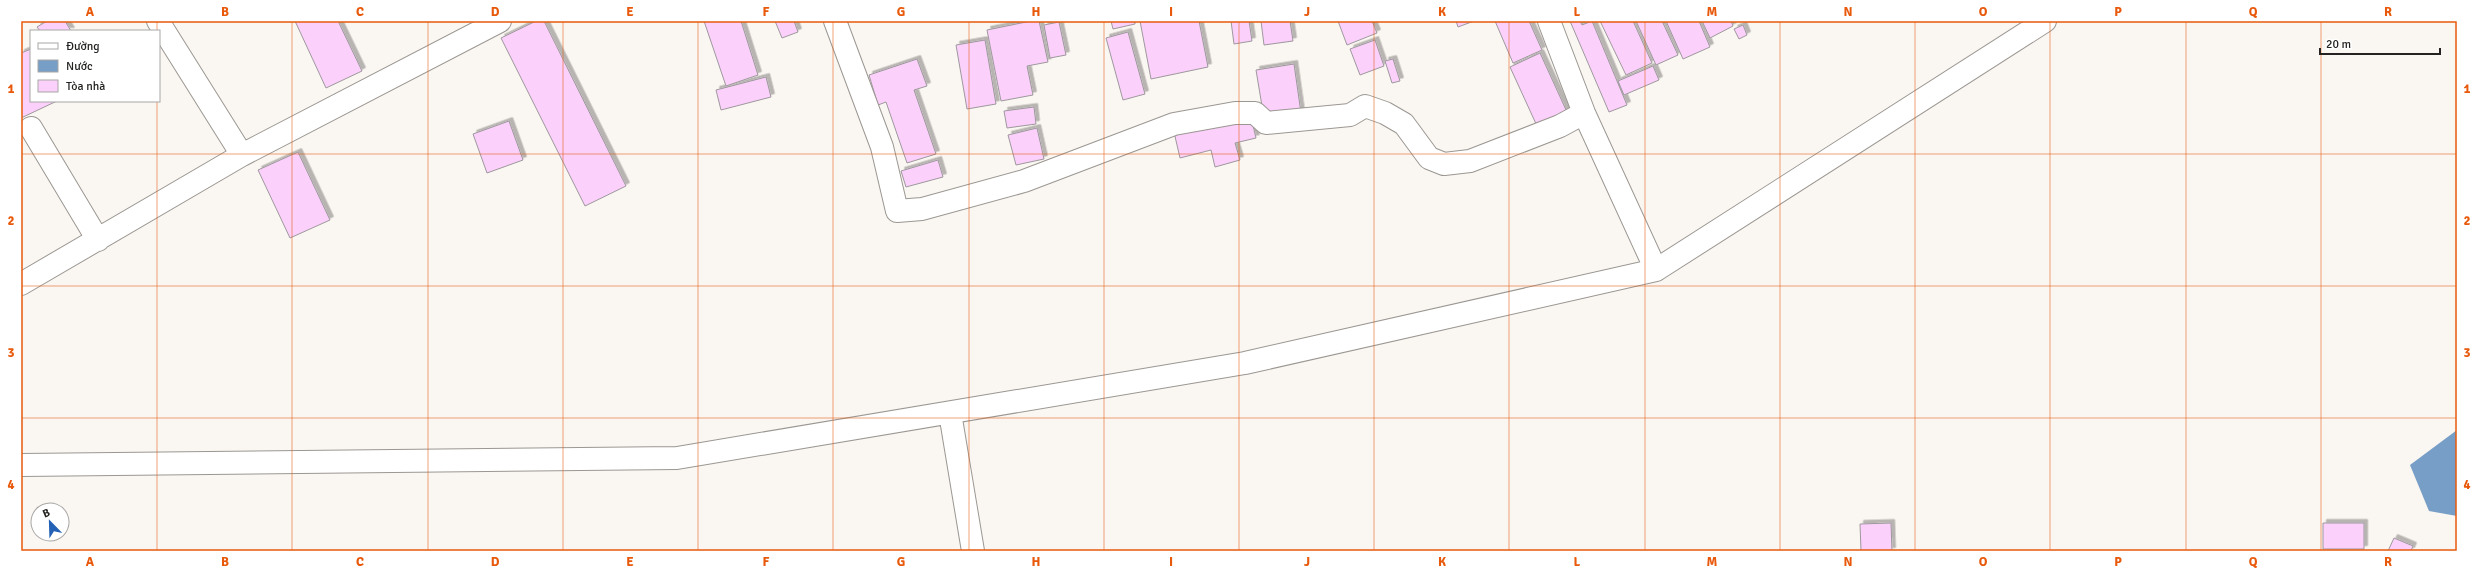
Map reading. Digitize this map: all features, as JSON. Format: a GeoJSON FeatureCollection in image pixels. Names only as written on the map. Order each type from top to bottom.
{"type":"FeatureCollection","features":[{"type":"Feature","properties":{"kind":"street"},"geometry":{"type":"LineString","coordinates":[[158,21],[242,155]]}},
{"type":"Feature","properties":{"kind":"street"},"geometry":{"type":"LineString","coordinates":[[21,284],[242,155],[500,21]]}},
{"type":"Feature","properties":{"kind":"street"},"geometry":{"type":"LineString","coordinates":[[835,21],[882,147],[897,211],[922,209],[1024,180],[1174,124],[1235,113],[1255,113],[1266,123],[1350,115],[1365,106],[1385,113],[1404,124],[1429,158],[1444,164],[1470,161],[1560,126],[1584,113]]}},
{"type":"Feature","properties":{"kind":"street"},"geometry":{"type":"LineString","coordinates":[[1549,21],[1584,113],[1656,270]]}},
{"type":"Feature","properties":{"kind":"street"},"geometry":{"type":"LineString","coordinates":[[21,465],[677,458],[1245,363],[1656,270],[2045,21]]}},
{"type":"Feature","properties":{"kind":"street"},"geometry":{"type":"LineString","coordinates":[[30,128],[98,240]]}},
{"type":"Feature","properties":{"kind":"street"},"geometry":{"type":"LineString","coordinates":[[950,413],[973,551]]}},
{"type":"Feature","properties":{"kind":"water"},"geometry":{"type":"Polygon","coordinates":[[[2457,430],[2457,516],[2429,511],[2410,465],[2457,430]]]}},
{"type":"Feature","properties":{"kind":"building"},"geometry":{"type":"Polygon","coordinates":[[[47,21],[65,21],[70,30],[39,30],[37,27],[47,21]]]}},
{"type":"Feature","properties":{"kind":"building"},"geometry":{"type":"Polygon","coordinates":[[[295,21],[338,21],[362,71],[326,88],[295,21]]]}},
{"type":"Feature","properties":{"kind":"building"},"geometry":{"type":"Polygon","coordinates":[[[536,21],[544,21],[626,186],[585,206],[501,38],[536,21]]]}},
{"type":"Feature","properties":{"kind":"building"},"geometry":{"type":"Polygon","coordinates":[[[704,21],[741,21],[758,75],[726,86],[704,21]]]}},
{"type":"Feature","properties":{"kind":"building"},"geometry":{"type":"Polygon","coordinates":[[[775,21],[794,21],[798,32],[782,38],[775,21]]]}},
{"type":"Feature","properties":{"kind":"building"},"geometry":{"type":"Polygon","coordinates":[[[1031,21],[1039,21],[1048,62],[1027,66],[1033,95],[1001,101],[987,30],[1031,21]]]}},
{"type":"Feature","properties":{"kind":"building"},"geometry":{"type":"Polygon","coordinates":[[[1111,21],[1135,21],[1135,24],[1113,29],[1111,21]]]}},
{"type":"Feature","properties":{"kind":"building"},"geometry":{"type":"Polygon","coordinates":[[[1140,21],[1199,21],[1208,67],[1151,79],[1140,21]]]}},
{"type":"Feature","properties":{"kind":"building"},"geometry":{"type":"Polygon","coordinates":[[[1231,21],[1249,21],[1252,41],[1234,44],[1231,21]]]}},
{"type":"Feature","properties":{"kind":"building"},"geometry":{"type":"Polygon","coordinates":[[[1261,21],[1290,21],[1293,41],[1264,45],[1261,21]]]}},
{"type":"Feature","properties":{"kind":"building"},"geometry":{"type":"Polygon","coordinates":[[[1338,21],[1372,21],[1377,33],[1347,45],[1338,21]]]}},
{"type":"Feature","properties":{"kind":"building"},"geometry":{"type":"Polygon","coordinates":[[[1456,21],[1474,21],[1458,27],[1456,21]]]}},
{"type":"Feature","properties":{"kind":"building"},"geometry":{"type":"Polygon","coordinates":[[[1495,21],[1529,21],[1542,50],[1513,63],[1495,21]]]}},
{"type":"Feature","properties":{"kind":"building"},"geometry":{"type":"Polygon","coordinates":[[[1570,21],[1580,21],[1582,25],[1592,21],[1627,105],[1609,112],[1570,21]]]}},
{"type":"Feature","properties":{"kind":"building"},"geometry":{"type":"Polygon","coordinates":[[[1600,21],[1633,21],[1652,63],[1626,75],[1600,21]]]}},
{"type":"Feature","properties":{"kind":"building"},"geometry":{"type":"Polygon","coordinates":[[[1636,21],[1662,21],[1678,55],[1656,65],[1636,21]]]}},
{"type":"Feature","properties":{"kind":"building"},"geometry":{"type":"Polygon","coordinates":[[[1666,21],[1699,21],[1710,47],[1683,59],[1666,21]]]}},
{"type":"Feature","properties":{"kind":"building"},"geometry":{"type":"Polygon","coordinates":[[[1702,21],[1731,21],[1733,26],[1710,38],[1702,21]]]}},
{"type":"Feature","properties":{"kind":"building"},"geometry":{"type":"Polygon","coordinates":[[[1059,22],[1066,55],[1050,58],[1044,25],[1059,22]]]}},
{"type":"Feature","properties":{"kind":"building"},"geometry":{"type":"Polygon","coordinates":[[[1743,25],[1747,35],[1739,39],[1734,29],[1743,25]]]}},
{"type":"Feature","properties":{"kind":"building"},"geometry":{"type":"Polygon","coordinates":[[[1128,32],[1145,94],[1123,100],[1106,38],[1128,32]]]}},
{"type":"Feature","properties":{"kind":"building"},"geometry":{"type":"Polygon","coordinates":[[[985,40],[996,104],[967,109],[956,45],[985,40]]]}},
{"type":"Feature","properties":{"kind":"building"},"geometry":{"type":"Polygon","coordinates":[[[1375,40],[1384,66],[1360,75],[1350,49],[1375,40]]]}},
{"type":"Feature","properties":{"kind":"building"},"geometry":{"type":"Polygon","coordinates":[[[30,49],[30,102],[55,102],[21,118],[21,53],[30,49]]]}},
{"type":"Feature","properties":{"kind":"building"},"geometry":{"type":"Polygon","coordinates":[[[1540,53],[1567,112],[1537,126],[1510,67],[1540,53]]]}},
{"type":"Feature","properties":{"kind":"building"},"geometry":{"type":"Polygon","coordinates":[[[917,59],[927,86],[914,90],[936,154],[907,163],[886,102],[878,105],[869,75],[917,59]]]}},
{"type":"Feature","properties":{"kind":"building"},"geometry":{"type":"Polygon","coordinates":[[[1393,59],[1400,81],[1392,83],[1385,61],[1393,59]]]}},
{"type":"Feature","properties":{"kind":"building"},"geometry":{"type":"Polygon","coordinates":[[[1294,64],[1301,113],[1264,118],[1256,70],[1294,64]]]}},
{"type":"Feature","properties":{"kind":"building"},"geometry":{"type":"Polygon","coordinates":[[[1653,66],[1659,80],[1624,95],[1618,81],[1653,66]]]}},
{"type":"Feature","properties":{"kind":"building"},"geometry":{"type":"Polygon","coordinates":[[[766,77],[771,97],[721,110],[716,90],[766,77]]]}},
{"type":"Feature","properties":{"kind":"building"},"geometry":{"type":"Polygon","coordinates":[[[1034,107],[1036,124],[1007,128],[1004,111],[1034,107]]]}},
{"type":"Feature","properties":{"kind":"building"},"geometry":{"type":"Polygon","coordinates":[[[1250,113],[1256,138],[1235,143],[1240,160],[1215,167],[1211,150],[1180,158],[1174,132],[1250,113]]]}},
{"type":"Feature","properties":{"kind":"building"},"geometry":{"type":"Polygon","coordinates":[[[509,121],[523,160],[487,173],[473,134],[509,121]]]}},
{"type":"Feature","properties":{"kind":"building"},"geometry":{"type":"Polygon","coordinates":[[[1037,128],[1044,159],[1016,165],[1008,135],[1037,128]]]}},
{"type":"Feature","properties":{"kind":"building"},"geometry":{"type":"Polygon","coordinates":[[[298,152],[330,220],[290,238],[258,170],[298,152]]]}},
{"type":"Feature","properties":{"kind":"building"},"geometry":{"type":"Polygon","coordinates":[[[938,160],[943,177],[906,187],[901,171],[938,160]]]}},
{"type":"Feature","properties":{"kind":"building"},"geometry":{"type":"Polygon","coordinates":[[[1891,523],[1892,551],[1861,551],[1860,524],[1891,523]]]}},
{"type":"Feature","properties":{"kind":"building"},"geometry":{"type":"Polygon","coordinates":[[[2323,523],[2364,523],[2364,549],[2323,549],[2323,523]]]}},
{"type":"Feature","properties":{"kind":"building"},"geometry":{"type":"Polygon","coordinates":[[[2394,538],[2413,546],[2411,551],[2388,551],[2394,538]]]}}]}
